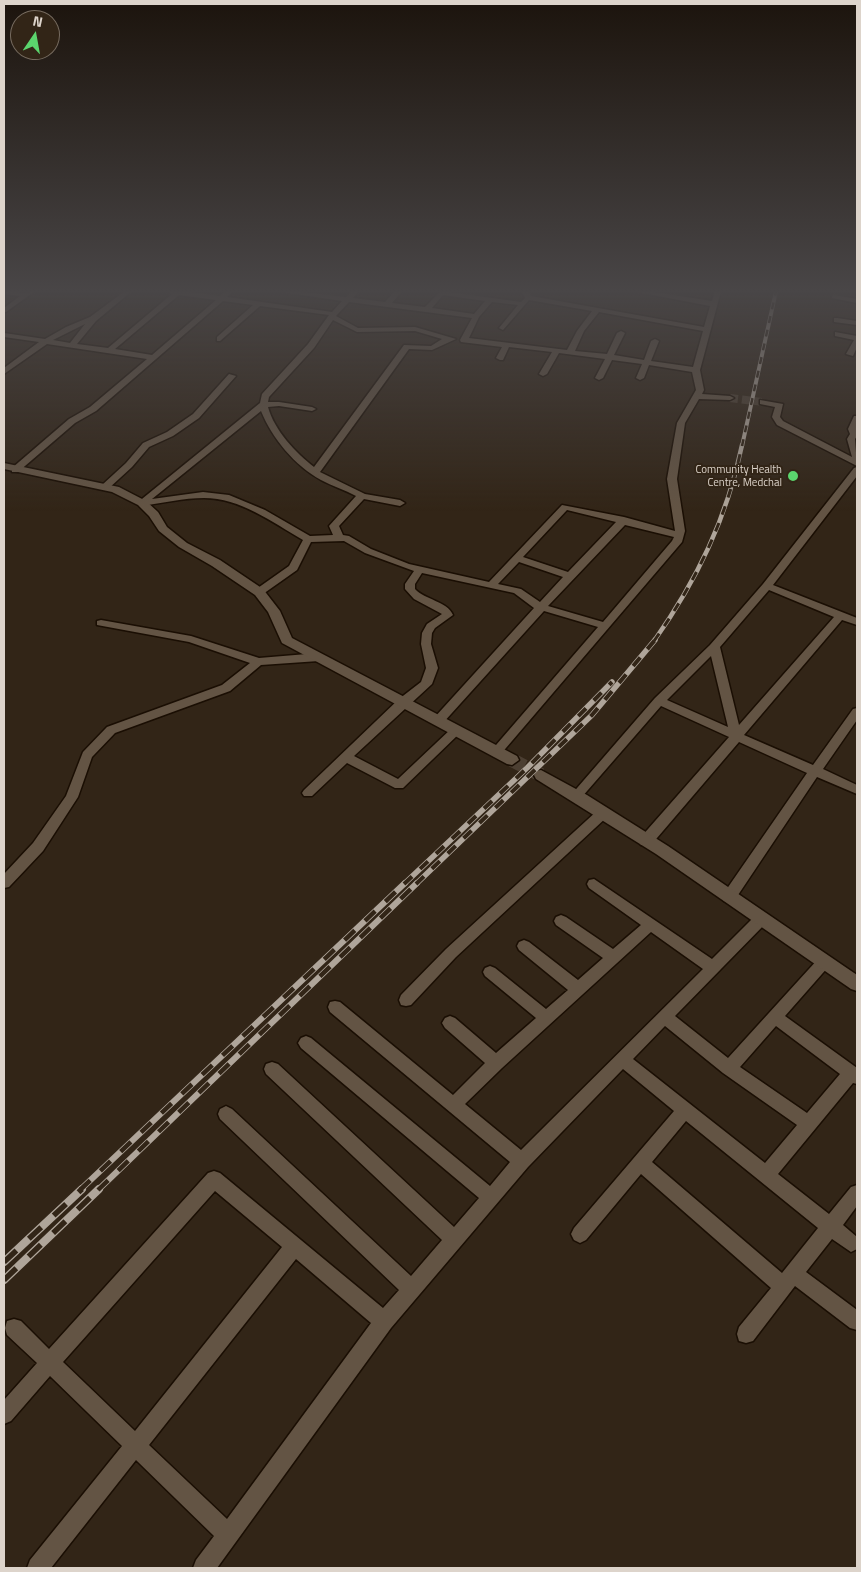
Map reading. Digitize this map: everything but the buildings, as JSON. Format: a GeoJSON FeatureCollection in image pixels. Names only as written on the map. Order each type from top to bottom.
{"type":"FeatureCollection","features":[{"type":"Feature","properties":{"kind":"street"},"geometry":{"type":"LineString","coordinates":[[4,372],[15,364]]}},
{"type":"Feature","properties":{"kind":"street"},"geometry":{"type":"LineString","coordinates":[[9,468],[72,421],[93,409],[143,364]]}},
{"type":"Feature","properties":{"kind":"street"},"geometry":{"type":"LineString","coordinates":[[294,364],[265,396],[263,405],[264,410],[285,444],[302,464],[331,482],[360,493],[361,496],[400,503]]}},
{"type":"Feature","properties":{"kind":"street"},"geometry":{"type":"LineString","coordinates":[[315,472],[394,364]]}},
{"type":"Feature","properties":{"kind":"street"},"geometry":{"type":"LineString","coordinates":[[543,374],[549,364]]}},
{"type":"Feature","properties":{"kind":"street"},"geometry":{"type":"LineString","coordinates":[[599,378],[606,364]]}},
{"type":"Feature","properties":{"kind":"street"},"geometry":{"type":"LineString","coordinates":[[640,378],[646,364]]}},
{"type":"Feature","properties":{"kind":"street"},"geometry":{"type":"LineString","coordinates":[[661,364],[696,370]]}},
{"type":"Feature","properties":{"kind":"street"},"geometry":{"type":"LineString","coordinates":[[496,752],[677,542],[679,535],[672,479],[681,423],[699,393],[696,370],[697,364]]}},
{"type":"Feature","properties":{"kind":"street"},"geometry":{"type":"LineString","coordinates":[[105,487],[129,465],[146,444],[170,434],[196,416],[232,376]]}},
{"type":"Feature","properties":{"kind":"street"},"geometry":{"type":"LineString","coordinates":[[699,393],[730,398]]}},
{"type":"Feature","properties":{"kind":"street"},"geometry":{"type":"LineString","coordinates":[[763,402],[778,404],[780,407],[776,417],[780,423],[857,463]]}},
{"type":"Feature","properties":{"kind":"street"},"geometry":{"type":"LineString","coordinates":[[142,503],[263,405],[279,404],[312,409]]}},
{"type":"Feature","properties":{"kind":"street"},"geometry":{"type":"LineString","coordinates":[[857,418],[852,429],[856,434],[851,439],[857,458]]}},
{"type":"Feature","properties":{"kind":"street"},"geometry":{"type":"LineString","coordinates":[[9,468],[70,478],[115,489],[142,503],[154,514],[163,529],[183,545],[216,563],[259,592],[274,611],[287,640],[512,760]]}},
{"type":"Feature","properties":{"kind":"street"},"geometry":{"type":"LineString","coordinates":[[577,795],[659,701],[714,647],[767,586],[857,470]]}},
{"type":"Feature","properties":{"kind":"street"},"geometry":{"type":"LineString","coordinates":[[142,503],[202,495],[230,498],[262,512],[308,539],[322,540],[340,537],[354,541],[368,551],[419,570],[492,584],[517,591],[543,607],[606,626]]}},
{"type":"Feature","properties":{"kind":"street"},"geometry":{"type":"LineString","coordinates":[[340,537],[335,531],[334,526],[361,496]]}},
{"type":"Feature","properties":{"kind":"street"},"geometry":{"type":"LineString","coordinates":[[492,584],[565,507],[679,535]]}},
{"type":"Feature","properties":{"kind":"street"},"geometry":{"type":"LineString","coordinates":[[438,721],[570,576],[624,520]]}},
{"type":"Feature","properties":{"kind":"street"},"geometry":{"type":"LineString","coordinates":[[259,592],[293,568],[308,539]]}},
{"type":"Feature","properties":{"kind":"street"},"geometry":{"type":"LineString","coordinates":[[517,558],[570,576]]}},
{"type":"Feature","properties":{"kind":"street"},"geometry":{"type":"LineString","coordinates":[[308,793],[403,702],[426,684],[432,668],[426,644],[427,633],[431,626],[448,615],[442,608],[420,599],[410,590],[410,584],[419,570]]}},
{"type":"Feature","properties":{"kind":"street"},"geometry":{"type":"LineString","coordinates":[[767,586],[857,622]]}},
{"type":"Feature","properties":{"kind":"street"},"geometry":{"type":"LineString","coordinates":[[646,841],[841,615]]}},
{"type":"Feature","properties":{"kind":"street"},"geometry":{"type":"LineString","coordinates":[[101,622],[182,637],[258,662],[319,657]]}},
{"type":"Feature","properties":{"kind":"street"},"geometry":{"type":"LineString","coordinates":[[714,647],[736,735]]}},
{"type":"Feature","properties":{"kind":"street"},"geometry":{"type":"LineString","coordinates":[[4,883],[38,847],[72,797],[88,755],[111,730],[226,688],[258,662]]}},
{"type":"Feature","properties":{"kind":"street"},"geometry":{"type":"LineString","coordinates":[[659,701],[857,790]]}},
{"type":"Feature","properties":{"kind":"street"},"geometry":{"type":"LineString","coordinates":[[729,897],[814,771],[857,712]]}},
{"type":"Feature","properties":{"kind":"street"},"geometry":{"type":"LineString","coordinates":[[345,757],[399,785],[456,731]]}},
{"type":"Feature","properties":{"kind":"street"},"geometry":{"type":"LineString","coordinates":[[541,776],[577,795],[857,984]]}},
{"type":"Feature","properties":{"kind":"street"},"geometry":{"type":"LineString","coordinates":[[406,1000],[451,953],[603,813]]}},
{"type":"Feature","properties":{"kind":"street"},"geometry":{"type":"LineString","coordinates":[[594,884],[713,968]]}},
{"type":"Feature","properties":{"kind":"street"},"geometry":{"type":"LineString","coordinates":[[204,1568],[384,1321],[411,1289],[522,1161],[761,919]]}},
{"type":"Feature","properties":{"kind":"street"},"geometry":{"type":"LineString","coordinates":[[561,921],[614,958]]}},
{"type":"Feature","properties":{"kind":"street"},"geometry":{"type":"LineString","coordinates":[[455,1104],[496,1063],[651,924]]}},
{"type":"Feature","properties":{"kind":"street"},"geometry":{"type":"LineString","coordinates":[[524,946],[579,990]]}},
{"type":"Feature","properties":{"kind":"street"},"geometry":{"type":"LineString","coordinates":[[729,1068],[824,962]]}},
{"type":"Feature","properties":{"kind":"street"},"geometry":{"type":"LineString","coordinates":[[490,972],[547,1018]]}},
{"type":"Feature","properties":{"kind":"street"},"geometry":{"type":"LineString","coordinates":[[335,1007],[522,1161]]}},
{"type":"Feature","properties":{"kind":"street"},"geometry":{"type":"LineString","coordinates":[[766,1175],[808,1124],[854,1076],[774,1016]]}},
{"type":"Feature","properties":{"kind":"street"},"geometry":{"type":"LineString","coordinates":[[664,1017],[729,1068],[808,1124]]}},
{"type":"Feature","properties":{"kind":"street"},"geometry":{"type":"LineString","coordinates":[[450,1023],[496,1063]]}},
{"type":"Feature","properties":{"kind":"street"},"geometry":{"type":"LineString","coordinates":[[306,1043],[490,1197]]}},
{"type":"Feature","properties":{"kind":"street"},"geometry":{"type":"LineString","coordinates":[[623,1060],[851,1243]]}},
{"type":"Feature","properties":{"kind":"street"},"geometry":{"type":"LineString","coordinates":[[272,1069],[454,1239]]}},
{"type":"Feature","properties":{"kind":"street"},"geometry":{"type":"LineString","coordinates":[[580,1234],[684,1110]]}},
{"type":"Feature","properties":{"kind":"street"},"geometry":{"type":"LineString","coordinates":[[226,1114],[411,1289]]}},
{"type":"Feature","properties":{"kind":"street"},"geometry":{"type":"LineString","coordinates":[[640,1162],[788,1280],[857,1321]]}},
{"type":"Feature","properties":{"kind":"street"},"geometry":{"type":"LineString","coordinates":[[4,1414],[214,1179],[296,1245],[384,1321]]}},
{"type":"Feature","properties":{"kind":"street"},"geometry":{"type":"LineString","coordinates":[[746,1334],[857,1193]]}},
{"type":"Feature","properties":{"kind":"street"},"geometry":{"type":"LineString","coordinates":[[38,1568],[296,1245]]}},
{"type":"Feature","properties":{"kind":"street"},"geometry":{"type":"LineString","coordinates":[[14,1328],[228,1535]]}},
{"type":"Feature","properties":{"kind":"tunnel"},"geometry":{"type":"LineString","coordinates":[[730,398],[763,402]]}},
{"type":"Feature","properties":{"kind":"tunnel"},"geometry":{"type":"LineString","coordinates":[[512,760],[541,775]]}},
{"type":"Feature","properties":{"kind":"railway"},"geometry":{"type":"LineString","coordinates":[[742,446],[760,364]]}},
{"type":"Feature","properties":{"kind":"railway"},"geometry":{"type":"LineString","coordinates":[[654,641],[684,595],[709,548],[728,498],[742,445]]}},
{"type":"Feature","properties":{"kind":"railway"},"geometry":{"type":"LineString","coordinates":[[416,884],[592,715],[655,640]]}},
{"type":"Feature","properties":{"kind":"railway"},"geometry":{"type":"LineString","coordinates":[[404,884],[527,768],[612,682]]}},
{"type":"Feature","properties":{"kind":"railway"},"geometry":{"type":"LineString","coordinates":[[80,1190],[405,883]]}},
{"type":"Feature","properties":{"kind":"railway"},"geometry":{"type":"LineString","coordinates":[[98,1190],[417,883]]}},
{"type":"Feature","properties":{"kind":"railway"},"geometry":{"type":"LineString","coordinates":[[4,1262],[82,1189]]}},
{"type":"Feature","properties":{"kind":"railway"},"geometry":{"type":"LineString","coordinates":[[4,1280],[99,1189]]}},
{"type":"Feature","properties":{"kind":"place","name":"Community Health Centre, Medchal"},"geometry":{"type":"Point","coordinates":[793,476]}}]}
